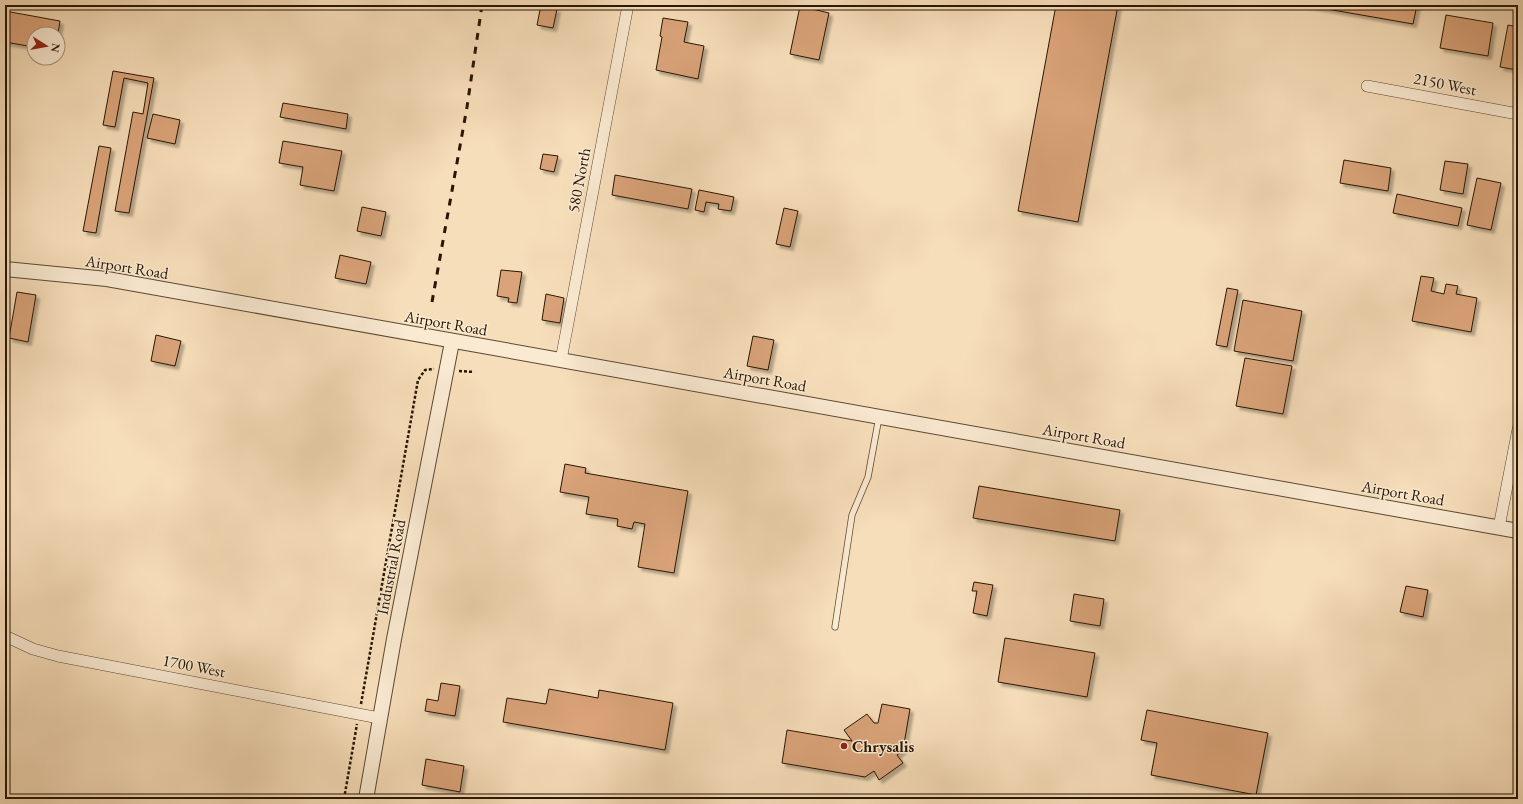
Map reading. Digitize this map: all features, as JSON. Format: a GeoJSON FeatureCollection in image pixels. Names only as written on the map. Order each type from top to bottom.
{"type":"FeatureCollection","features":[{"type":"Feature","properties":{"kind":"street","name":"580 North"},"geometry":{"type":"LineString","coordinates":[[561,360],[628,5]]}},
{"type":"Feature","properties":{"kind":"street","name":"2150 West"},"geometry":{"type":"LineString","coordinates":[[1367,86],[1518,114]]}},
{"type":"Feature","properties":{"kind":"street","name":"Airport Road"},"geometry":{"type":"LineString","coordinates":[[5,269],[107,279],[452,342],[561,360],[1518,531]]}},
{"type":"Feature","properties":{"kind":"street","name":"Industrial Road"},"geometry":{"type":"LineString","coordinates":[[366,799],[379,718],[452,342]]}},
{"type":"Feature","properties":{"kind":"street"},"geometry":{"type":"LineString","coordinates":[[1499,527],[1518,429]]}},
{"type":"Feature","properties":{"kind":"street","name":"1700 West"},"geometry":{"type":"LineString","coordinates":[[5,636],[33,649],[58,656],[379,718]]}},
{"type":"Feature","properties":{"kind":"lane"},"geometry":{"type":"LineString","coordinates":[[835,627],[852,515],[868,477],[880,417]]}},
{"type":"Feature","properties":{"kind":"path"},"geometry":{"type":"LineString","coordinates":[[362,698],[418,380],[422,372],[428,368],[474,372]]}},
{"type":"Feature","properties":{"kind":"path"},"geometry":{"type":"LineString","coordinates":[[344,799],[357,726]]}},
{"type":"Feature","properties":{"kind":"building"},"geometry":{"type":"Polygon","coordinates":[[[541,5],[557,9],[553,28],[537,25],[541,5]]]}},
{"type":"Feature","properties":{"kind":"building"},"geometry":{"type":"Polygon","coordinates":[[[1056,5],[1118,5],[1078,222],[1018,211],[1056,5]]]}},
{"type":"Feature","properties":{"kind":"building"},"geometry":{"type":"Polygon","coordinates":[[[1304,5],[1417,5],[1413,24],[1304,5]]]}},
{"type":"Feature","properties":{"kind":"building"},"geometry":{"type":"Polygon","coordinates":[[[800,6],[829,13],[819,60],[790,54],[800,6]]]}},
{"type":"Feature","properties":{"kind":"building"},"geometry":{"type":"Polygon","coordinates":[[[5,11],[60,21],[59,26],[26,26],[26,46],[5,42],[5,11]]]}},
{"type":"Feature","properties":{"kind":"building"},"geometry":{"type":"Polygon","coordinates":[[[1446,15],[1493,23],[1488,56],[1440,48],[1446,15]]]}},
{"type":"Feature","properties":{"kind":"building"},"geometry":{"type":"Polygon","coordinates":[[[663,18],[688,22],[684,42],[704,46],[698,79],[656,70],[662,37],[660,36],[663,18]]]}},
{"type":"Feature","properties":{"kind":"building"},"geometry":{"type":"Polygon","coordinates":[[[1508,25],[1518,27],[1518,70],[1500,67],[1508,25]]]}},
{"type":"Feature","properties":{"kind":"building"},"geometry":{"type":"Polygon","coordinates":[[[113,71],[154,78],[129,213],[115,211],[133,112],[143,114],[148,83],[124,78],[115,127],[103,125],[113,71]]]}},
{"type":"Feature","properties":{"kind":"building"},"geometry":{"type":"Polygon","coordinates":[[[283,103],[348,114],[346,129],[280,117],[283,103]]]}},
{"type":"Feature","properties":{"kind":"building"},"geometry":{"type":"Polygon","coordinates":[[[153,114],[180,120],[175,144],[147,138],[153,114]]]}},
{"type":"Feature","properties":{"kind":"building"},"geometry":{"type":"Polygon","coordinates":[[[283,141],[342,151],[334,191],[300,185],[303,167],[279,163],[283,141]]]}},
{"type":"Feature","properties":{"kind":"building"},"geometry":{"type":"Polygon","coordinates":[[[99,146],[111,148],[96,233],[83,231],[99,146]]]}},
{"type":"Feature","properties":{"kind":"building"},"geometry":{"type":"Polygon","coordinates":[[[543,154],[558,156],[554,172],[540,169],[543,154]]]}},
{"type":"Feature","properties":{"kind":"building"},"geometry":{"type":"Polygon","coordinates":[[[1344,160],[1391,168],[1388,191],[1340,183],[1344,160]]]}},
{"type":"Feature","properties":{"kind":"building"},"geometry":{"type":"Polygon","coordinates":[[[1445,161],[1468,164],[1463,194],[1440,190],[1445,161]]]}},
{"type":"Feature","properties":{"kind":"building"},"geometry":{"type":"Polygon","coordinates":[[[615,175],[692,189],[688,209],[612,195],[615,175]]]}},
{"type":"Feature","properties":{"kind":"building"},"geometry":{"type":"Polygon","coordinates":[[[1477,178],[1501,183],[1491,230],[1467,225],[1477,178]]]}},
{"type":"Feature","properties":{"kind":"building"},"geometry":{"type":"Polygon","coordinates":[[[699,190],[734,197],[731,211],[718,209],[719,204],[706,202],[704,212],[695,210],[699,190]]]}},
{"type":"Feature","properties":{"kind":"building"},"geometry":{"type":"Polygon","coordinates":[[[1397,194],[1462,208],[1458,226],[1393,213],[1397,194]]]}},
{"type":"Feature","properties":{"kind":"building"},"geometry":{"type":"Polygon","coordinates":[[[362,207],[386,212],[381,236],[357,231],[362,207]]]}},
{"type":"Feature","properties":{"kind":"building"},"geometry":{"type":"Polygon","coordinates":[[[784,208],[798,211],[790,247],[776,244],[784,208]]]}},
{"type":"Feature","properties":{"kind":"building"},"geometry":{"type":"Polygon","coordinates":[[[340,255],[371,262],[366,284],[335,278],[340,255]]]}},
{"type":"Feature","properties":{"kind":"building"},"geometry":{"type":"Polygon","coordinates":[[[501,270],[522,272],[517,303],[508,302],[509,298],[497,296],[501,270]]]}},
{"type":"Feature","properties":{"kind":"building"},"geometry":{"type":"Polygon","coordinates":[[[1421,276],[1434,278],[1431,291],[1444,294],[1446,284],[1458,286],[1456,294],[1477,298],[1471,332],[1412,321],[1421,276]]]}},
{"type":"Feature","properties":{"kind":"building"},"geometry":{"type":"Polygon","coordinates":[[[1227,288],[1238,290],[1227,347],[1216,345],[1227,288]]]}},
{"type":"Feature","properties":{"kind":"building"},"geometry":{"type":"Polygon","coordinates":[[[17,292],[36,295],[28,342],[9,338],[17,292]]]}},
{"type":"Feature","properties":{"kind":"building"},"geometry":{"type":"Polygon","coordinates":[[[546,294],[564,298],[560,323],[542,320],[546,294]]]}},
{"type":"Feature","properties":{"kind":"building"},"geometry":{"type":"Polygon","coordinates":[[[1243,300],[1302,311],[1293,361],[1234,351],[1243,300]]]}},
{"type":"Feature","properties":{"kind":"building"},"geometry":{"type":"Polygon","coordinates":[[[156,335],[181,341],[175,366],[151,361],[156,335]]]}},
{"type":"Feature","properties":{"kind":"building"},"geometry":{"type":"Polygon","coordinates":[[[753,336],[774,340],[768,370],[747,366],[753,336]]]}},
{"type":"Feature","properties":{"kind":"building"},"geometry":{"type":"Polygon","coordinates":[[[1245,358],[1292,366],[1283,414],[1236,406],[1245,358]]]}},
{"type":"Feature","properties":{"kind":"building"},"geometry":{"type":"Polygon","coordinates":[[[565,464],[586,468],[585,473],[688,491],[674,573],[638,567],[645,524],[634,522],[632,529],[617,526],[618,519],[586,514],[589,497],[560,492],[565,464]]]}},
{"type":"Feature","properties":{"kind":"building"},"geometry":{"type":"Polygon","coordinates":[[[979,486],[1120,510],[1115,541],[973,518],[979,486]]]}},
{"type":"Feature","properties":{"kind":"building"},"geometry":{"type":"Polygon","coordinates":[[[974,582],[993,585],[987,616],[973,613],[977,591],[972,591],[974,582]]]}},
{"type":"Feature","properties":{"kind":"building"},"geometry":{"type":"Polygon","coordinates":[[[1406,586],[1428,590],[1423,617],[1400,612],[1406,586]]]}},
{"type":"Feature","properties":{"kind":"building"},"geometry":{"type":"Polygon","coordinates":[[[1074,594],[1104,599],[1100,626],[1070,621],[1074,594]]]}},
{"type":"Feature","properties":{"kind":"building"},"geometry":{"type":"Polygon","coordinates":[[[1005,638],[1095,653],[1087,697],[998,682],[1005,638]]]}},
{"type":"Feature","properties":{"kind":"building"},"geometry":{"type":"Polygon","coordinates":[[[441,683],[460,686],[455,716],[425,711],[427,699],[438,701],[441,683]]]}},
{"type":"Feature","properties":{"kind":"building"},"geometry":{"type":"Polygon","coordinates":[[[549,689],[598,698],[599,690],[673,703],[665,750],[503,722],[507,698],[546,704],[549,689]]]}},
{"type":"Feature","properties":{"kind":"building","name":"Chrysalis"},"geometry":{"type":"Polygon","coordinates":[[[882,704],[910,709],[903,750],[897,755],[903,763],[879,780],[874,771],[865,777],[782,763],[787,730],[852,741],[844,730],[867,714],[874,723],[878,723],[882,704]]]}},
{"type":"Feature","properties":{"kind":"building"},"geometry":{"type":"Polygon","coordinates":[[[1147,710],[1268,733],[1256,795],[1151,775],[1157,743],[1141,740],[1147,710]]]}},
{"type":"Feature","properties":{"kind":"building"},"geometry":{"type":"Polygon","coordinates":[[[426,759],[464,766],[460,792],[422,785],[426,759]]]}},
{"type":"Feature","properties":{"kind":"railway"},"geometry":{"type":"LineString","coordinates":[[432,302],[467,107],[482,5]]}},
{"type":"Feature","properties":{"kind":"place","name":"Chrysalis"},"geometry":{"type":"Point","coordinates":[844,746]}}]}
